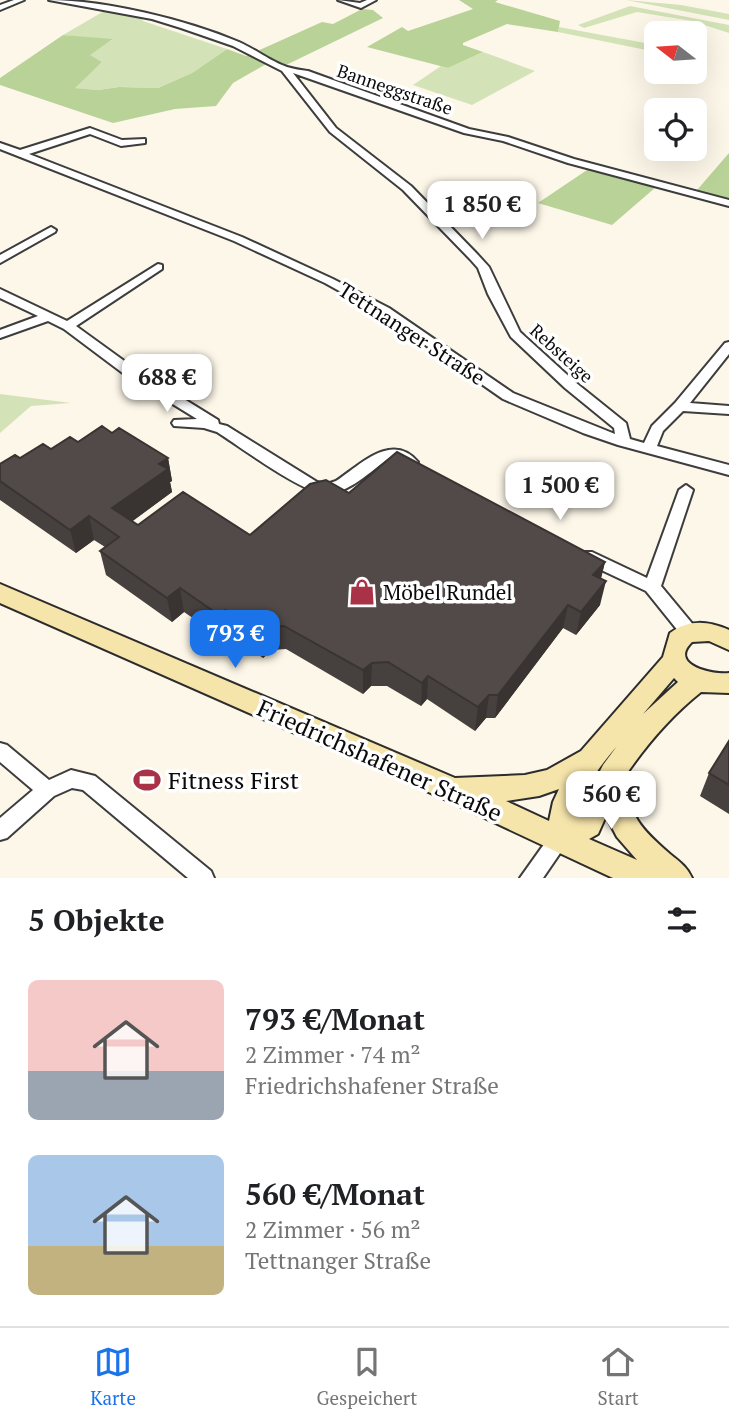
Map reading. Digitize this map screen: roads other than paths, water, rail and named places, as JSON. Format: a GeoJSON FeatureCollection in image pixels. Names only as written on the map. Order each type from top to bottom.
{"type":"FeatureCollection","features":[{"type":"Feature","properties":{"kind":"main road","name":"Friedrichshafener Straße"},"geometry":{"type":"LineString","coordinates":[[559,841],[644,878]]}},
{"type":"Feature","properties":{"kind":"street"},"geometry":{"type":"LineString","coordinates":[[0,8],[20,0]]}},
{"type":"Feature","properties":{"kind":"street","name":"Banneggstraße"},"geometry":{"type":"LineString","coordinates":[[53,0],[130,12],[184,26],[236,44],[285,69],[467,131],[505,139],[571,161],[729,203]]}},
{"type":"Feature","properties":{"kind":"street"},"geometry":{"type":"LineString","coordinates":[[342,0],[361,6],[372,0]]}},
{"type":"Feature","properties":{"kind":"street","name":"Rebsteige"},"geometry":{"type":"LineString","coordinates":[[285,69],[332,130],[407,188],[474,257],[483,267],[515,334],[569,385],[621,426],[623,442]]}},
{"type":"Feature","properties":{"kind":"street"},"geometry":{"type":"LineString","coordinates":[[19,153],[90,131],[121,143],[142,141]]}},
{"type":"Feature","properties":{"kind":"street","name":"Tettnanger Straße"},"geometry":{"type":"LineString","coordinates":[[0,146],[238,239],[330,281],[385,311],[508,396],[623,442],[729,470]]}},
{"type":"Feature","properties":{"kind":"street"},"geometry":{"type":"LineString","coordinates":[[0,260],[51,230]]}},
{"type":"Feature","properties":{"kind":"street"},"geometry":{"type":"LineString","coordinates":[[68,326],[159,267]]}},
{"type":"Feature","properties":{"kind":"street"},"geometry":{"type":"LineString","coordinates":[[0,293],[68,326],[130,371],[313,486],[327,489],[341,485],[385,454],[395,453],[430,472]]}},
{"type":"Feature","properties":{"kind":"street"},"geometry":{"type":"LineString","coordinates":[[0,334],[51,316]]}},
{"type":"Feature","properties":{"kind":"street"},"geometry":{"type":"LineString","coordinates":[[648,450],[657,429],[680,406],[729,346]]}},
{"type":"Feature","properties":{"kind":"street"},"geometry":{"type":"LineString","coordinates":[[680,406],[729,410]]}},
{"type":"Feature","properties":{"kind":"street"},"geometry":{"type":"LineString","coordinates":[[179,423],[204,424],[222,429]]}},
{"type":"Feature","properties":{"kind":"street"},"geometry":{"type":"LineString","coordinates":[[652,587],[686,491]]}},
{"type":"Feature","properties":{"kind":"street"},"geometry":{"type":"LineString","coordinates":[[570,548],[652,587],[689,632]]}},
{"type":"Feature","properties":{"kind":"street","name":"Friedrichshafener Straße"},"geometry":{"type":"LineString","coordinates":[[0,593],[451,789],[559,841]]}},
{"type":"Feature","properties":{"kind":"street"},"geometry":{"type":"LineString","coordinates":[[530,878],[559,841],[588,825],[602,765],[675,660],[678,640],[689,632],[708,632],[729,641]]}},
{"type":"Feature","properties":{"kind":"street"},"geometry":{"type":"LineString","coordinates":[[675,660],[687,675],[697,681],[718,685],[729,683]]}},
{"type":"Feature","properties":{"kind":"street"},"geometry":{"type":"LineString","coordinates":[[451,789],[510,790],[538,786],[602,765],[638,737],[673,700],[697,681]]}},
{"type":"Feature","properties":{"kind":"street"},"geometry":{"type":"LineString","coordinates":[[0,751],[47,790]]}},
{"type":"Feature","properties":{"kind":"street"},"geometry":{"type":"LineString","coordinates":[[602,765],[616,807],[632,834],[650,855],[678,878]]}},
{"type":"Feature","properties":{"kind":"street"},"geometry":{"type":"LineString","coordinates":[[0,831],[47,790],[71,779],[88,782],[204,878]]}},
{"type":"Feature","properties":{"kind":"place","name":"Möbel Rundel"},"geometry":{"type":"Point","coordinates":[362,592]}},
{"type":"Feature","properties":{"kind":"place","name":"Fitness First"},"geometry":{"type":"Point","coordinates":[147,780]}}]}
